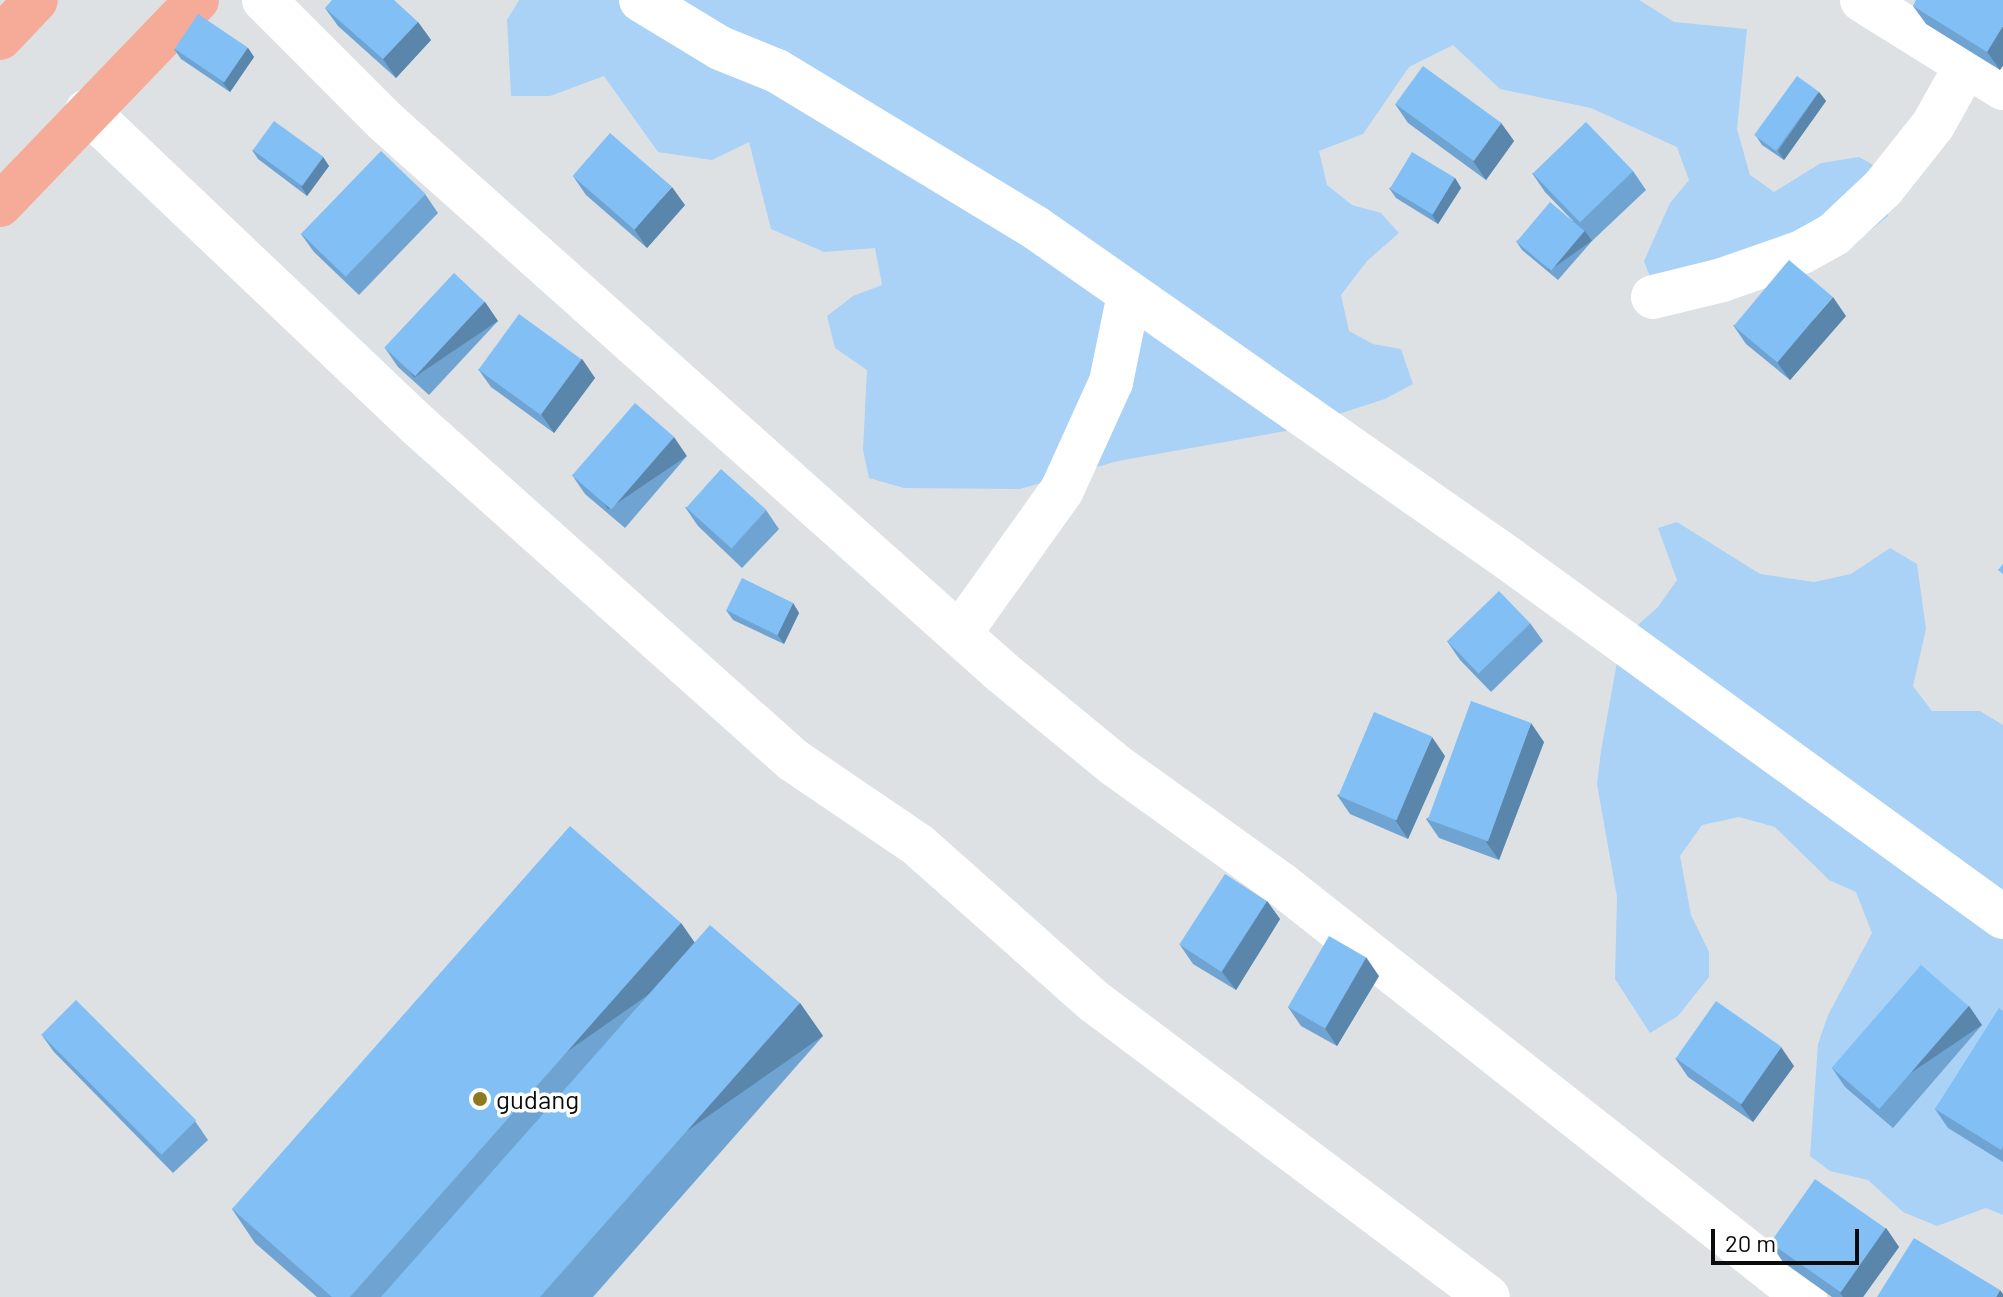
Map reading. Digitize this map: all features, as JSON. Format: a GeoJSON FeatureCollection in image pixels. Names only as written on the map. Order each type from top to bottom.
{"type":"FeatureCollection","features":[{"type":"Feature","properties":{"kind":"highway"},"geometry":{"type":"LineString","coordinates":[[0,38],[36,0]]}},
{"type":"Feature","properties":{"kind":"highway"},"geometry":{"type":"LineString","coordinates":[[0,205],[87,111],[197,0]]}},
{"type":"Feature","properties":{"kind":"street"},"geometry":{"type":"LineString","coordinates":[[264,0],[398,133],[960,633],[1115,765],[1282,885],[1805,1297]]}},
{"type":"Feature","properties":{"kind":"street"},"geometry":{"type":"LineString","coordinates":[[641,0],[720,48],[747,55],[790,79],[1036,228],[1509,559],[2003,917]]}},
{"type":"Feature","properties":{"kind":"street"},"geometry":{"type":"LineString","coordinates":[[1862,0],[2003,88]]}},
{"type":"Feature","properties":{"kind":"street"},"geometry":{"type":"LineString","coordinates":[[1653,297],[1722,280],[1802,252],[1834,234],[1883,188],[1933,125],[1966,66]]}},
{"type":"Feature","properties":{"kind":"street"},"geometry":{"type":"LineString","coordinates":[[87,111],[419,426],[793,760],[918,845],[1095,1002],[1488,1297]]}},
{"type":"Feature","properties":{"kind":"street"},"geometry":{"type":"LineString","coordinates":[[960,633],[1062,490],[1111,382],[1129,294]]}},
{"type":"Feature","properties":{"kind":"shaded area"},"geometry":{"type":"Polygon","coordinates":[[[519,0],[1639,0],[1674,22],[1747,29],[1737,129],[1750,175],[1774,192],[1821,163],[1859,157],[1884,171],[1888,216],[1856,242],[1657,296],[1644,261],[1670,203],[1689,180],[1677,147],[1591,108],[1500,89],[1453,45],[1409,67],[1363,134],[1319,151],[1327,185],[1352,205],[1381,213],[1399,233],[1367,261],[1341,295],[1349,331],[1373,344],[1401,349],[1413,384],[1385,399],[1286,431],[1118,461],[1020,489],[904,488],[869,478],[863,450],[867,370],[835,348],[827,316],[853,296],[882,285],[875,248],[824,252],[771,229],[749,142],[712,160],[658,152],[604,76],[550,96],[511,96],[507,20],[519,0]]]}},
{"type":"Feature","properties":{"kind":"shaded area"},"geometry":{"type":"Polygon","coordinates":[[[1677,522],[1760,574],[1814,582],[1851,574],[1890,548],[1917,564],[1926,629],[1913,686],[1932,711],[1980,711],[2003,725],[2003,1215],[1986,1208],[1937,1226],[1903,1212],[1868,1180],[1830,1171],[1810,1156],[1818,1044],[1828,1015],[1872,933],[1856,892],[1829,880],[1775,827],[1739,817],[1702,825],[1680,856],[1691,915],[1709,952],[1709,977],[1678,1016],[1650,1033],[1615,979],[1617,897],[1597,784],[1601,751],[1621,640],[1658,607],[1677,580],[1658,528],[1677,522]]]}},
{"type":"Feature","properties":{"kind":"building"},"geometry":{"type":"Polygon","coordinates":[[[332,0],[394,0],[418,22],[383,59],[325,8],[332,0]]]}},
{"type":"Feature","properties":{"kind":"building"},"geometry":{"type":"Polygon","coordinates":[[[1916,0],[2003,0],[2003,26],[1987,52],[1913,6],[1916,0]]]}},
{"type":"Feature","properties":{"kind":"building"},"geometry":{"type":"Polygon","coordinates":[[[198,14],[248,48],[224,82],[175,49],[198,14]]]}},
{"type":"Feature","properties":{"kind":"building"},"geometry":{"type":"Polygon","coordinates":[[[1423,66],[1501,123],[1474,161],[1395,104],[1423,66]]]}},
{"type":"Feature","properties":{"kind":"building"},"geometry":{"type":"Polygon","coordinates":[[[1797,76],[1819,92],[1776,151],[1754,135],[1797,76]]]}},
{"type":"Feature","properties":{"kind":"building"},"geometry":{"type":"Polygon","coordinates":[[[274,121],[323,157],[302,186],[253,150],[274,121]]]}},
{"type":"Feature","properties":{"kind":"building"},"geometry":{"type":"Polygon","coordinates":[[[1586,122],[1633,171],[1580,222],[1533,173],[1586,122]]]}},
{"type":"Feature","properties":{"kind":"building"},"geometry":{"type":"Polygon","coordinates":[[[610,133],[672,187],[634,230],[573,176],[610,133]]]}},
{"type":"Feature","properties":{"kind":"building"},"geometry":{"type":"Polygon","coordinates":[[[381,151],[426,194],[346,277],[301,234],[381,151]]]}},
{"type":"Feature","properties":{"kind":"building"},"geometry":{"type":"Polygon","coordinates":[[[1412,152],[1455,178],[1433,215],[1390,189],[1412,152]]]}},
{"type":"Feature","properties":{"kind":"building"},"geometry":{"type":"Polygon","coordinates":[[[1550,202],[1584,231],[1551,271],[1517,242],[1550,202]]]}},
{"type":"Feature","properties":{"kind":"building"},"geometry":{"type":"Polygon","coordinates":[[[1789,260],[1833,297],[1777,363],[1734,326],[1789,260]]]}},
{"type":"Feature","properties":{"kind":"building"},"geometry":{"type":"Polygon","coordinates":[[[454,273],[485,302],[415,376],[384,348],[454,273]]]}},
{"type":"Feature","properties":{"kind":"building"},"geometry":{"type":"Polygon","coordinates":[[[519,314],[581,359],[541,415],[478,370],[519,314]]]}},
{"type":"Feature","properties":{"kind":"building"},"geometry":{"type":"Polygon","coordinates":[[[635,403],[674,437],[611,510],[572,475],[635,403]]]}},
{"type":"Feature","properties":{"kind":"building"},"geometry":{"type":"Polygon","coordinates":[[[721,469],[766,510],[732,548],[686,508],[721,469]]]}},
{"type":"Feature","properties":{"kind":"building"},"geometry":{"type":"Polygon","coordinates":[[[742,578],[793,603],[777,635],[726,610],[742,578]]]}},
{"type":"Feature","properties":{"kind":"building"},"geometry":{"type":"Polygon","coordinates":[[[1499,591],[1530,623],[1478,673],[1447,641],[1499,591]]]}},
{"type":"Feature","properties":{"kind":"building"},"geometry":{"type":"Polygon","coordinates":[[[1471,701],[1531,723],[1488,841],[1428,819],[1471,701]]]}},
{"type":"Feature","properties":{"kind":"building"},"geometry":{"type":"Polygon","coordinates":[[[1374,712],[1432,737],[1396,820],[1338,796],[1374,712]]]}},
{"type":"Feature","properties":{"kind":"building","name":"gudang"},"geometry":{"type":"Polygon","coordinates":[[[570,826],[681,923],[350,1297],[332,1297],[232,1209],[570,826]]]}},
{"type":"Feature","properties":{"kind":"building"},"geometry":{"type":"Polygon","coordinates":[[[1225,874],[1267,901],[1221,972],[1179,944],[1225,874]]]}},
{"type":"Feature","properties":{"kind":"building","name":"gudang"},"geometry":{"type":"Polygon","coordinates":[[[710,925],[800,1003],[540,1297],[381,1297],[710,925]]]}},
{"type":"Feature","properties":{"kind":"building"},"geometry":{"type":"Polygon","coordinates":[[[1329,936],[1366,958],[1325,1029],[1288,1007],[1329,936]]]}},
{"type":"Feature","properties":{"kind":"building"},"geometry":{"type":"Polygon","coordinates":[[[1921,965],[1969,1006],[1879,1109],[1832,1068],[1921,965]]]}},
{"type":"Feature","properties":{"kind":"building"},"geometry":{"type":"Polygon","coordinates":[[[76,1000],[196,1120],[162,1155],[41,1035],[76,1000]]]}},
{"type":"Feature","properties":{"kind":"building"},"geometry":{"type":"Polygon","coordinates":[[[1716,1001],[1782,1047],[1741,1104],[1676,1058],[1716,1001]]]}},
{"type":"Feature","properties":{"kind":"building"},"geometry":{"type":"Polygon","coordinates":[[[1999,1008],[2003,1011],[2001,1150],[1935,1109],[1999,1008]]]}},
{"type":"Feature","properties":{"kind":"building"},"geometry":{"type":"Polygon","coordinates":[[[1815,1179],[1885,1228],[1841,1292],[1770,1243],[1815,1179]]]}},
{"type":"Feature","properties":{"kind":"building"},"geometry":{"type":"Polygon","coordinates":[[[1914,1238],[2000,1290],[1996,1297],[1877,1297],[1914,1238]]]}},
{"type":"Feature","properties":{"kind":"place","name":"gudang"},"geometry":{"type":"Point","coordinates":[480,1099]}}]}
